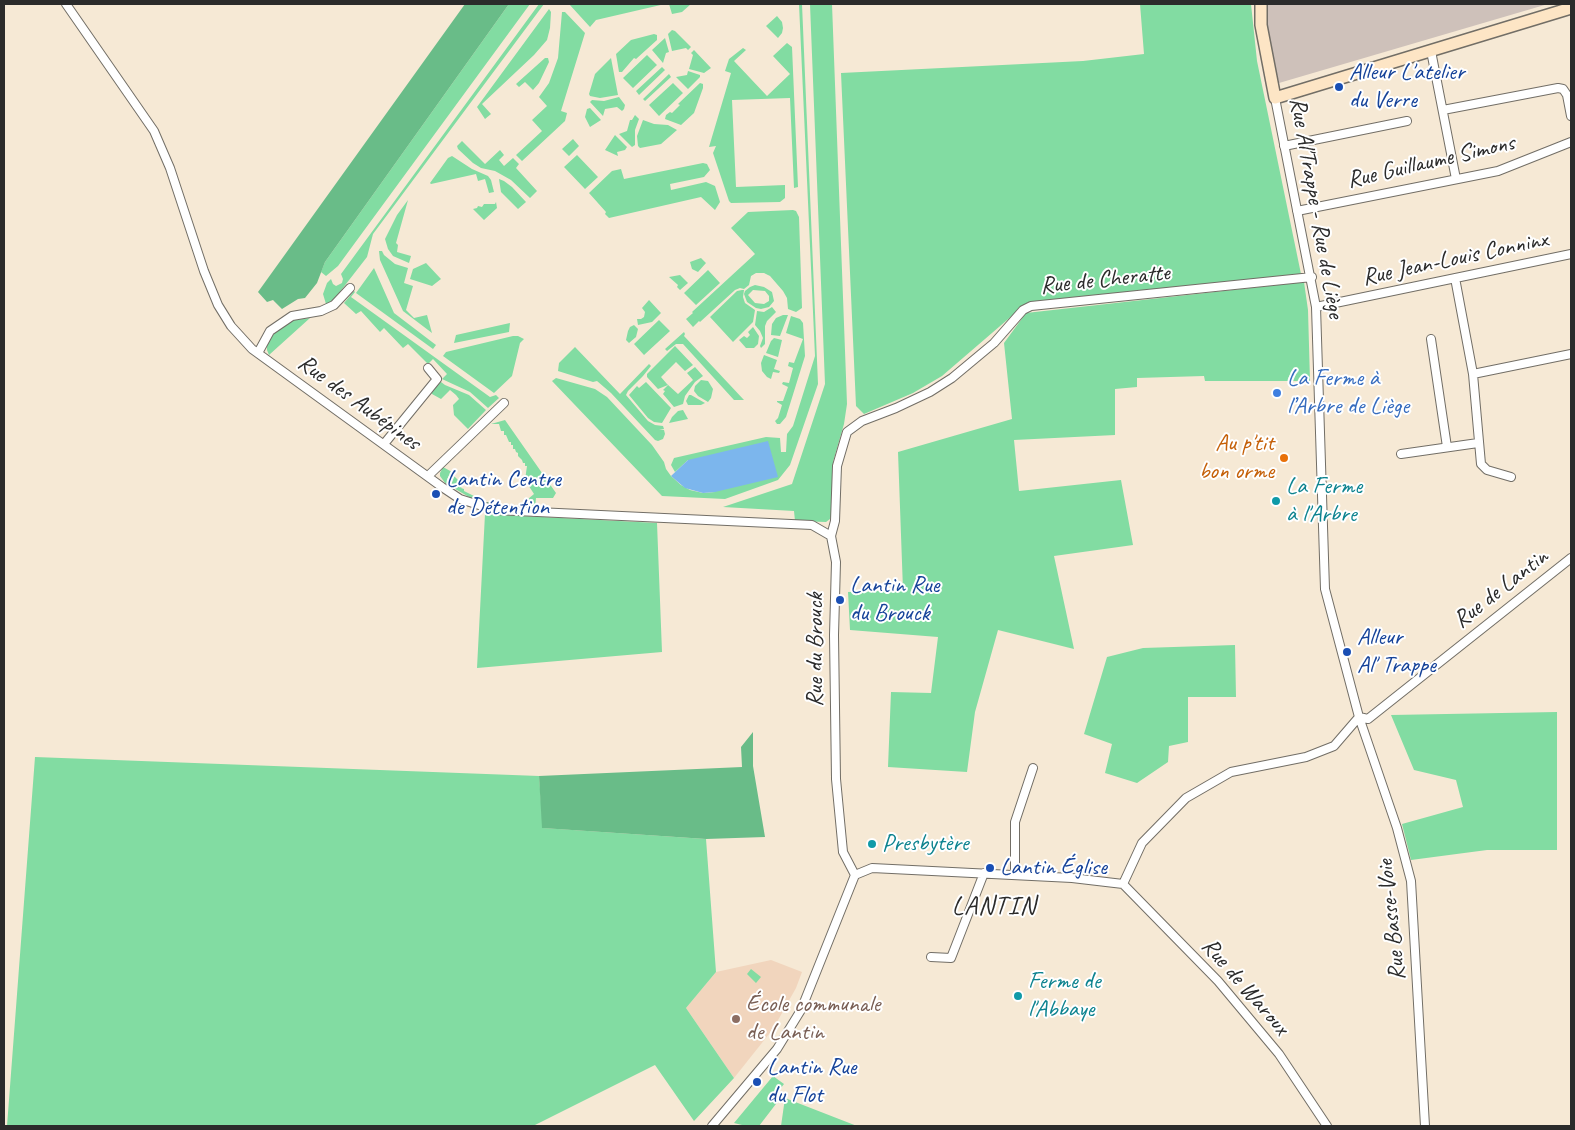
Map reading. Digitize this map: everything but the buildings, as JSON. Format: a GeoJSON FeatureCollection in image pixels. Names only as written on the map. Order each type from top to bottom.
{"type":"FeatureCollection","features":[{"type":"Feature","properties":{"kind":"street","name":"Rue des Aubépines"},"geometry":{"type":"LineString","coordinates":[[66,4],[154,131],[170,168],[204,271],[218,305],[231,326],[258,353],[460,499],[495,510],[812,525],[830,536]]}},
{"type":"Feature","properties":{"kind":"street","name":"Rue Al'Trappe - Rue de Liège"},"geometry":{"type":"LineString","coordinates":[[1262,4],[1261,25],[1312,277],[1316,307],[1325,589],[1359,717]]}},
{"type":"Feature","properties":{"kind":"street"},"geometry":{"type":"LineString","coordinates":[[1275,98],[1571,8]]}},
{"type":"Feature","properties":{"kind":"street"},"geometry":{"type":"LineString","coordinates":[[1431,51],[1456,179]]}},
{"type":"Feature","properties":{"kind":"street"},"geometry":{"type":"LineString","coordinates":[[1443,110],[1558,88],[1563,89],[1567,95],[1571,116]]}},
{"type":"Feature","properties":{"kind":"street"},"geometry":{"type":"LineString","coordinates":[[1284,146],[1407,120]]}},
{"type":"Feature","properties":{"kind":"street","name":"Rue Guillaume Simons"},"geometry":{"type":"LineString","coordinates":[[1298,211],[1506,168],[1571,142]]}},
{"type":"Feature","properties":{"kind":"street","name":"Rue Jean-Louis Conninx"},"geometry":{"type":"LineString","coordinates":[[1316,307],[1571,254]]}},
{"type":"Feature","properties":{"kind":"street","name":"Rue de Cheratte"},"geometry":{"type":"LineString","coordinates":[[852,427],[930,392],[952,378],[994,343],[1023,310],[1031,306],[1312,277]]}},
{"type":"Feature","properties":{"kind":"street"},"geometry":{"type":"LineString","coordinates":[[1454,278],[1473,374],[1481,464],[1487,470],[1511,477]]}},
{"type":"Feature","properties":{"kind":"street"},"geometry":{"type":"LineString","coordinates":[[258,353],[270,331],[292,316],[321,311],[334,305],[350,288]]}},
{"type":"Feature","properties":{"kind":"street"},"geometry":{"type":"LineString","coordinates":[[1431,339],[1447,447]]}},
{"type":"Feature","properties":{"kind":"street"},"geometry":{"type":"LineString","coordinates":[[1473,374],[1571,354]]}},
{"type":"Feature","properties":{"kind":"street"},"geometry":{"type":"LineString","coordinates":[[384,444],[437,379],[428,368]]}},
{"type":"Feature","properties":{"kind":"street"},"geometry":{"type":"LineString","coordinates":[[428,476],[504,403]]}},
{"type":"Feature","properties":{"kind":"street","name":"Rue du Brouck"},"geometry":{"type":"LineString","coordinates":[[852,427],[848,432],[837,466],[835,521],[830,536],[836,562],[834,635],[836,779],[843,852],[855,875]]}},
{"type":"Feature","properties":{"kind":"street"},"geometry":{"type":"LineString","coordinates":[[1401,454],[1478,443]]}},
{"type":"Feature","properties":{"kind":"street","name":"Rue de Lantin"},"geometry":{"type":"LineString","coordinates":[[1359,717],[1368,719],[1571,558]]}},
{"type":"Feature","properties":{"kind":"street"},"geometry":{"type":"LineString","coordinates":[[712,1126],[776,1049],[801,1010],[855,875],[872,868],[1072,878],[1123,884],[1142,843],[1186,798],[1231,772],[1306,758],[1334,746],[1359,717]]}},
{"type":"Feature","properties":{"kind":"street","name":"Rue Basse-Voie"},"geometry":{"type":"LineString","coordinates":[[1359,717],[1399,835],[1411,881],[1425,1126]]}},
{"type":"Feature","properties":{"kind":"street"},"geometry":{"type":"LineString","coordinates":[[1015,875],[1015,822],[1033,768]]}},
{"type":"Feature","properties":{"kind":"street"},"geometry":{"type":"LineString","coordinates":[[931,957],[952,958],[984,873]]}},
{"type":"Feature","properties":{"kind":"street","name":"Rue de Waroux"},"geometry":{"type":"LineString","coordinates":[[1123,884],[1218,981],[1279,1054],[1326,1126]]}},
{"type":"Feature","properties":{"kind":"shaded area"},"geometry":{"type":"Polygon","coordinates":[[[1265,4],[1548,4],[1279,83],[1264,20],[1265,4]]]}},
{"type":"Feature","properties":{"kind":"shaded area","name":"École communale de Lantin"},"geometry":{"type":"Polygon","coordinates":[[[771,960],[802,972],[796,988],[773,1029],[734,1078],[686,1008],[716,972],[771,960]]]}},
{"type":"Feature","properties":{"kind":"green space"},"geometry":{"type":"Polygon","coordinates":[[[465,4],[509,4],[325,262],[317,283],[305,298],[298,299],[282,309],[273,300],[267,302],[258,292],[465,4]]]}},
{"type":"Feature","properties":{"kind":"green space"},"geometry":{"type":"Polygon","coordinates":[[[509,4],[530,4],[338,266],[326,276],[321,272],[325,262],[509,4]]]}},
{"type":"Feature","properties":{"kind":"green space"},"geometry":{"type":"Polygon","coordinates":[[[539,4],[544,4],[373,234],[367,257],[339,293],[331,302],[326,304],[323,294],[327,283],[331,279],[336,286],[342,283],[341,274],[539,4]]]}},
{"type":"Feature","properties":{"kind":"green space"},"geometry":{"type":"Polygon","coordinates":[[[569,4],[665,4],[596,20],[590,27],[569,4]]]}},
{"type":"Feature","properties":{"kind":"green space"},"geometry":{"type":"Polygon","coordinates":[[[669,4],[691,4],[682,12],[672,14],[669,4]]]}},
{"type":"Feature","properties":{"kind":"green space"},"geometry":{"type":"Polygon","coordinates":[[[799,4],[802,4],[818,384],[790,465],[778,480],[725,499],[662,496],[552,381],[556,378],[595,389],[607,397],[652,445],[671,476],[690,490],[703,493],[715,492],[688,460],[675,472],[671,465],[674,458],[766,437],[780,438],[781,452],[786,452],[787,434],[793,426],[815,356],[799,4]]]}},
{"type":"Feature","properties":{"kind":"green space"},"geometry":{"type":"Polygon","coordinates":[[[810,4],[832,4],[847,404],[844,424],[833,462],[832,513],[830,519],[826,522],[795,521],[794,511],[723,507],[792,484],[825,384],[810,4]]]}},
{"type":"Feature","properties":{"kind":"green space"},"geometry":{"type":"Polygon","coordinates":[[[1140,4],[1251,4],[1257,61],[1301,274],[1028,302],[942,376],[913,393],[864,414],[856,406],[841,73],[1083,61],[1144,54],[1140,4]]]}},
{"type":"Feature","properties":{"kind":"green space"},"geometry":{"type":"Polygon","coordinates":[[[549,9],[551,12],[550,28],[547,40],[534,55],[482,104],[491,114],[485,119],[477,107],[549,9]]]}},
{"type":"Feature","properties":{"kind":"green space"},"geometry":{"type":"Polygon","coordinates":[[[562,12],[565,12],[585,33],[561,111],[567,113],[565,121],[522,161],[516,155],[542,131],[532,120],[547,106],[539,97],[549,83],[558,58],[562,12]]]}},
{"type":"Feature","properties":{"kind":"green space"},"geometry":{"type":"Polygon","coordinates":[[[777,16],[782,22],[783,28],[778,38],[766,26],[777,16]]]}},
{"type":"Feature","properties":{"kind":"green space"},"geometry":{"type":"Polygon","coordinates":[[[672,30],[691,47],[688,50],[686,48],[672,51],[668,34],[672,30]]]}},
{"type":"Feature","properties":{"kind":"green space"},"geometry":{"type":"Polygon","coordinates":[[[654,34],[657,35],[657,40],[636,59],[634,58],[622,72],[619,72],[616,54],[631,40],[654,34]]]}},
{"type":"Feature","properties":{"kind":"green space"},"geometry":{"type":"Polygon","coordinates":[[[665,38],[669,52],[666,53],[663,63],[652,50],[665,38]]]}},
{"type":"Feature","properties":{"kind":"green space"},"geometry":{"type":"Polygon","coordinates":[[[787,43],[792,47],[798,187],[794,188],[790,98],[732,100],[736,187],[785,185],[785,198],[780,202],[731,203],[713,153],[716,146],[709,147],[731,73],[725,71],[729,59],[743,48],[746,50],[734,61],[767,96],[790,74],[773,56],[787,43]]]}},
{"type":"Feature","properties":{"kind":"green space"},"geometry":{"type":"Polygon","coordinates":[[[694,50],[711,68],[704,73],[689,69],[693,55],[691,53],[694,50]]]}},
{"type":"Feature","properties":{"kind":"green space"},"geometry":{"type":"Polygon","coordinates":[[[647,55],[657,65],[633,88],[623,78],[647,55]]]}},
{"type":"Feature","properties":{"kind":"green space"},"geometry":{"type":"Polygon","coordinates":[[[545,58],[548,58],[549,62],[539,83],[533,90],[525,82],[519,87],[516,84],[545,58]]]}},
{"type":"Feature","properties":{"kind":"green space"},"geometry":{"type":"Polygon","coordinates":[[[611,58],[618,95],[600,98],[590,96],[595,74],[611,58]]]}},
{"type":"Feature","properties":{"kind":"green space"},"geometry":{"type":"Polygon","coordinates":[[[662,67],[665,70],[639,95],[636,91],[662,67]]]}},
{"type":"Feature","properties":{"kind":"green space"},"geometry":{"type":"Polygon","coordinates":[[[688,71],[700,75],[700,77],[688,89],[676,77],[687,75],[688,71]]]}},
{"type":"Feature","properties":{"kind":"green space"},"geometry":{"type":"Polygon","coordinates":[[[669,74],[671,77],[645,101],[643,99],[669,74]]]}},
{"type":"Feature","properties":{"kind":"green space"},"geometry":{"type":"Polygon","coordinates":[[[673,83],[683,93],[659,116],[649,105],[673,83]]]}},
{"type":"Feature","properties":{"kind":"green space"},"geometry":{"type":"Polygon","coordinates":[[[700,83],[703,84],[703,88],[694,113],[681,125],[665,119],[666,115],[670,112],[672,113],[680,105],[678,104],[700,83]]]}},
{"type":"Feature","properties":{"kind":"green space"},"geometry":{"type":"Polygon","coordinates":[[[619,97],[625,105],[624,109],[622,111],[617,107],[605,109],[603,116],[590,102],[592,100],[604,101],[619,97]]]}},
{"type":"Feature","properties":{"kind":"green space"},"geometry":{"type":"Polygon","coordinates":[[[590,108],[601,120],[590,127],[585,117],[587,109],[590,108]]]}},
{"type":"Feature","properties":{"kind":"green space"},"geometry":{"type":"Polygon","coordinates":[[[635,115],[639,119],[635,130],[635,145],[632,147],[619,134],[627,131],[630,120],[635,115]]]}},
{"type":"Feature","properties":{"kind":"green space"},"geometry":{"type":"Polygon","coordinates":[[[643,120],[654,124],[668,125],[677,130],[661,144],[640,148],[637,136],[643,120]]]}},
{"type":"Feature","properties":{"kind":"green space"},"geometry":{"type":"Polygon","coordinates":[[[615,135],[627,147],[625,150],[617,152],[618,156],[605,150],[615,135]]]}},
{"type":"Feature","properties":{"kind":"green space"},"geometry":{"type":"Polygon","coordinates":[[[573,139],[579,146],[569,156],[562,149],[573,139]]]}},
{"type":"Feature","properties":{"kind":"green space"},"geometry":{"type":"Polygon","coordinates":[[[462,141],[485,164],[500,150],[504,155],[499,160],[504,166],[513,158],[519,164],[516,168],[537,191],[530,198],[511,180],[495,171],[481,168],[473,163],[458,149],[457,146],[462,141]]]}},
{"type":"Feature","properties":{"kind":"green space"},"geometry":{"type":"Polygon","coordinates":[[[577,155],[598,177],[585,189],[564,167],[577,155]]]}},
{"type":"Feature","properties":{"kind":"green space"},"geometry":{"type":"Polygon","coordinates":[[[452,156],[472,169],[488,176],[494,192],[489,193],[485,179],[478,181],[476,174],[431,184],[448,158],[452,156]]]}},
{"type":"Feature","properties":{"kind":"green space"},"geometry":{"type":"Polygon","coordinates":[[[703,163],[707,164],[710,170],[704,177],[670,184],[671,190],[706,182],[715,186],[720,202],[715,210],[701,197],[609,218],[589,193],[612,171],[621,169],[624,179],[703,163]]]}},
{"type":"Feature","properties":{"kind":"green space"},"geometry":{"type":"Polygon","coordinates":[[[499,179],[512,187],[526,202],[518,209],[501,192],[499,179]]]}},
{"type":"Feature","properties":{"kind":"green space"},"geometry":{"type":"Polygon","coordinates":[[[408,200],[396,243],[398,245],[397,252],[411,256],[409,263],[393,256],[388,249],[385,239],[397,215],[408,200]]]}},
{"type":"Feature","properties":{"kind":"green space"},"geometry":{"type":"Polygon","coordinates":[[[496,202],[497,208],[484,220],[473,209],[478,206],[482,207],[484,204],[495,204],[496,202]]]}},
{"type":"Feature","properties":{"kind":"green space"},"geometry":{"type":"Polygon","coordinates":[[[796,211],[799,217],[802,308],[796,312],[788,309],[787,298],[770,276],[764,273],[756,273],[751,276],[749,285],[744,289],[735,290],[693,327],[686,319],[755,254],[731,228],[748,212],[796,211]]]}},
{"type":"Feature","properties":{"kind":"green space"},"geometry":{"type":"Polygon","coordinates":[[[379,251],[382,251],[395,264],[408,268],[404,283],[413,286],[406,310],[414,318],[427,315],[432,333],[403,311],[380,260],[379,251]]]}},
{"type":"Feature","properties":{"kind":"green space"},"geometry":{"type":"Polygon","coordinates":[[[701,258],[706,263],[698,272],[692,269],[690,262],[701,258]]]}},
{"type":"Feature","properties":{"kind":"green space"},"geometry":{"type":"Polygon","coordinates":[[[426,263],[441,279],[432,286],[410,279],[413,269],[426,263]]]}},
{"type":"Feature","properties":{"kind":"green space"},"geometry":{"type":"Polygon","coordinates":[[[374,268],[394,313],[436,345],[433,349],[356,293],[374,268]]]}},
{"type":"Feature","properties":{"kind":"green space"},"geometry":{"type":"Polygon","coordinates":[[[708,270],[720,283],[696,305],[684,293],[708,270]]]}},
{"type":"Feature","properties":{"kind":"green space"},"geometry":{"type":"Polygon","coordinates":[[[680,275],[688,283],[680,290],[677,287],[678,285],[669,277],[680,275]]]}},
{"type":"Feature","properties":{"kind":"green space"},"geometry":{"type":"Polygon","coordinates":[[[1304,282],[1308,310],[1310,381],[1205,381],[1204,376],[1137,378],[1137,387],[1115,389],[1115,435],[1014,440],[1019,491],[1121,480],[1133,545],[1054,556],[1074,649],[998,630],[975,712],[967,772],[888,767],[891,692],[931,693],[938,637],[850,630],[848,592],[903,590],[898,452],[1012,419],[1004,343],[1026,313],[1304,282]]]}},
{"type":"Feature","properties":{"kind":"green space"},"geometry":{"type":"Polygon","coordinates":[[[755,285],[764,287],[772,292],[774,301],[769,307],[756,308],[747,302],[744,294],[750,287],[755,285]],[[753,290],[748,295],[755,303],[764,304],[769,301],[769,296],[765,291],[753,290]]]}},
{"type":"Feature","properties":{"kind":"green space"},"geometry":{"type":"Polygon","coordinates":[[[744,290],[743,297],[745,303],[755,310],[753,322],[733,342],[710,317],[737,291],[744,290]]]}},
{"type":"Feature","properties":{"kind":"green space"},"geometry":{"type":"Polygon","coordinates":[[[354,291],[351,297],[490,397],[496,395],[499,398],[488,408],[470,392],[442,379],[447,374],[433,359],[428,364],[408,344],[403,348],[384,328],[380,332],[361,311],[356,314],[344,303],[354,291]]]}},
{"type":"Feature","properties":{"kind":"green space"},"geometry":{"type":"Polygon","coordinates":[[[649,300],[661,313],[652,322],[638,325],[637,319],[644,317],[645,312],[642,308],[649,300]]]}},
{"type":"Feature","properties":{"kind":"green space"},"geometry":{"type":"Polygon","coordinates":[[[772,307],[776,312],[767,321],[765,326],[765,344],[761,348],[763,338],[755,325],[757,311],[764,312],[772,307]]]}},
{"type":"Feature","properties":{"kind":"green space"},"geometry":{"type":"Polygon","coordinates":[[[788,315],[780,336],[771,335],[772,324],[776,318],[788,315]]]}},
{"type":"Feature","properties":{"kind":"green space"},"geometry":{"type":"Polygon","coordinates":[[[791,316],[800,319],[803,323],[805,356],[786,417],[780,424],[777,424],[775,421],[778,418],[782,405],[777,401],[783,401],[788,387],[782,384],[783,382],[789,383],[793,368],[788,366],[789,362],[794,363],[803,339],[786,333],[791,316]]]}},
{"type":"Feature","properties":{"kind":"green space"},"geometry":{"type":"Polygon","coordinates":[[[310,318],[269,355],[267,344],[281,326],[294,320],[310,318]]]}},
{"type":"Feature","properties":{"kind":"green space"},"geometry":{"type":"Polygon","coordinates":[[[659,320],[670,331],[644,355],[634,344],[659,320]]]}},
{"type":"Feature","properties":{"kind":"green space"},"geometry":{"type":"Polygon","coordinates":[[[510,323],[509,332],[454,343],[456,335],[510,323]]]}},
{"type":"Feature","properties":{"kind":"green space"},"geometry":{"type":"Polygon","coordinates":[[[634,325],[638,329],[636,337],[629,343],[626,340],[628,331],[634,325]]]}},
{"type":"Feature","properties":{"kind":"green space"},"geometry":{"type":"Polygon","coordinates":[[[753,327],[759,336],[758,344],[754,348],[746,348],[739,340],[744,336],[747,338],[750,335],[748,332],[753,327]]]}},
{"type":"Feature","properties":{"kind":"green space"},"geometry":{"type":"Polygon","coordinates":[[[684,332],[684,336],[744,400],[734,400],[683,344],[676,344],[667,351],[665,349],[684,332]]]}},
{"type":"Feature","properties":{"kind":"green space"},"geometry":{"type":"Polygon","coordinates":[[[513,336],[524,339],[520,343],[512,376],[494,393],[443,356],[446,352],[513,336]]]}},
{"type":"Feature","properties":{"kind":"green space"},"geometry":{"type":"Polygon","coordinates":[[[774,338],[782,340],[778,357],[766,353],[774,338]]]}},
{"type":"Feature","properties":{"kind":"green space"},"geometry":{"type":"Polygon","coordinates":[[[675,346],[693,365],[685,371],[676,362],[661,377],[667,384],[678,394],[693,380],[687,373],[695,367],[703,376],[695,382],[685,396],[683,404],[674,407],[663,394],[665,391],[663,390],[668,385],[658,389],[647,377],[647,374],[675,346]]]}},
{"type":"Feature","properties":{"kind":"green space"},"geometry":{"type":"Polygon","coordinates":[[[575,347],[620,394],[649,364],[651,366],[626,395],[648,421],[655,425],[663,426],[664,429],[659,430],[664,430],[663,439],[655,440],[611,393],[597,381],[593,382],[558,371],[559,363],[575,347]]]}},
{"type":"Feature","properties":{"kind":"green space"},"geometry":{"type":"Polygon","coordinates":[[[764,355],[777,360],[774,369],[780,371],[779,373],[773,372],[771,379],[762,371],[761,363],[764,355]]]}},
{"type":"Feature","properties":{"kind":"green space"},"geometry":{"type":"Polygon","coordinates":[[[701,380],[708,381],[713,389],[708,402],[694,391],[695,386],[701,380]]]}},
{"type":"Feature","properties":{"kind":"green space"},"geometry":{"type":"Polygon","coordinates":[[[441,382],[469,395],[486,410],[468,429],[454,415],[453,405],[459,399],[456,395],[450,390],[441,399],[432,394],[431,391],[441,382]]]}},
{"type":"Feature","properties":{"kind":"green space"},"geometry":{"type":"Polygon","coordinates":[[[646,382],[671,408],[662,423],[654,422],[648,418],[629,395],[637,386],[639,388],[646,382]]]}},
{"type":"Feature","properties":{"kind":"green space"},"geometry":{"type":"Polygon","coordinates":[[[689,395],[705,403],[701,405],[688,405],[686,401],[689,395]]]}},
{"type":"Feature","properties":{"kind":"green space"},"geometry":{"type":"Polygon","coordinates":[[[683,410],[688,419],[669,423],[678,411],[683,410]]]}},
{"type":"Feature","properties":{"kind":"green space"},"geometry":{"type":"Polygon","coordinates":[[[505,420],[556,493],[553,498],[536,498],[535,507],[530,507],[527,502],[534,494],[525,480],[527,466],[525,466],[525,463],[518,456],[515,449],[513,449],[513,445],[504,435],[504,431],[501,431],[499,424],[491,424],[505,420]]]}},
{"type":"Feature","properties":{"kind":"green space"},"geometry":{"type":"Polygon","coordinates":[[[443,467],[452,472],[464,491],[491,504],[469,497],[445,483],[440,476],[443,467]]]}},
{"type":"Feature","properties":{"kind":"green space"},"geometry":{"type":"Polygon","coordinates":[[[485,514],[657,523],[662,652],[477,668],[485,514]]]}},
{"type":"Feature","properties":{"kind":"green space"},"geometry":{"type":"Polygon","coordinates":[[[1235,645],[1236,697],[1188,697],[1188,742],[1169,746],[1168,762],[1137,783],[1105,773],[1112,744],[1084,734],[1107,657],[1143,648],[1235,645]]]}},
{"type":"Feature","properties":{"kind":"green space"},"geometry":{"type":"Polygon","coordinates":[[[1557,712],[1557,850],[1487,850],[1411,860],[1402,824],[1463,807],[1456,780],[1414,770],[1391,715],[1557,712]]]}},
{"type":"Feature","properties":{"kind":"green space"},"geometry":{"type":"Polygon","coordinates":[[[753,732],[753,766],[765,837],[706,839],[542,828],[539,776],[742,767],[741,747],[753,732]]]}},
{"type":"Feature","properties":{"kind":"green space"},"geometry":{"type":"Polygon","coordinates":[[[35,757],[539,776],[543,828],[706,839],[716,972],[686,1008],[734,1078],[694,1121],[655,1065],[533,1126],[7,1126],[35,757]]]}},
{"type":"Feature","properties":{"kind":"green space"},"geometry":{"type":"Polygon","coordinates":[[[751,969],[761,977],[756,983],[747,974],[751,969]]]}},
{"type":"Feature","properties":{"kind":"green space"},"geometry":{"type":"Polygon","coordinates":[[[773,1076],[784,1084],[774,1097],[779,1100],[759,1126],[746,1126],[734,1123],[773,1076]]]}},
{"type":"Feature","properties":{"kind":"green space"},"geometry":{"type":"Polygon","coordinates":[[[785,1098],[857,1126],[781,1126],[785,1098]]]}},
{"type":"Feature","properties":{"kind":"water"},"geometry":{"type":"Polygon","coordinates":[[[768,441],[778,477],[715,492],[703,493],[685,488],[671,476],[688,460],[768,441]]]}},
{"type":"Feature","properties":{"kind":"place","name":"Alleur L'atelier du Verre"},"geometry":{"type":"Point","coordinates":[1339,87]}},
{"type":"Feature","properties":{"kind":"place","name":"La Ferme à l’Arbre de Liège"},"geometry":{"type":"Point","coordinates":[1277,393]}},
{"type":"Feature","properties":{"kind":"place","name":"Au p'tit bon orme"},"geometry":{"type":"Point","coordinates":[1284,458]}},
{"type":"Feature","properties":{"kind":"place","name":"Lantin Centre de Détention"},"geometry":{"type":"Point","coordinates":[436,494]}},
{"type":"Feature","properties":{"kind":"place","name":"La Ferme à l'Arbre"},"geometry":{"type":"Point","coordinates":[1276,501]}},
{"type":"Feature","properties":{"kind":"place","name":"Lantin Rue du Brouck"},"geometry":{"type":"Point","coordinates":[840,600]}},
{"type":"Feature","properties":{"kind":"place","name":"Alleur Al' Trappe"},"geometry":{"type":"Point","coordinates":[1347,652]}},
{"type":"Feature","properties":{"kind":"place","name":"Presbytère"},"geometry":{"type":"Point","coordinates":[872,844]}},
{"type":"Feature","properties":{"kind":"place","name":"Lantin Église"},"geometry":{"type":"Point","coordinates":[990,868]}},
{"type":"Feature","properties":{"kind":"place","name":"Ferme de l'Abbaye"},"geometry":{"type":"Point","coordinates":[1018,996]}},
{"type":"Feature","properties":{"kind":"place","name":"École communale de Lantin"},"geometry":{"type":"Point","coordinates":[736,1019]}},
{"type":"Feature","properties":{"kind":"place","name":"Lantin Rue du Flot"},"geometry":{"type":"Point","coordinates":[757,1082]}},
{"type":"Feature","properties":{"kind":"district","name":"LANTIN"},"geometry":{"type":"Point","coordinates":[994,907]}}]}
